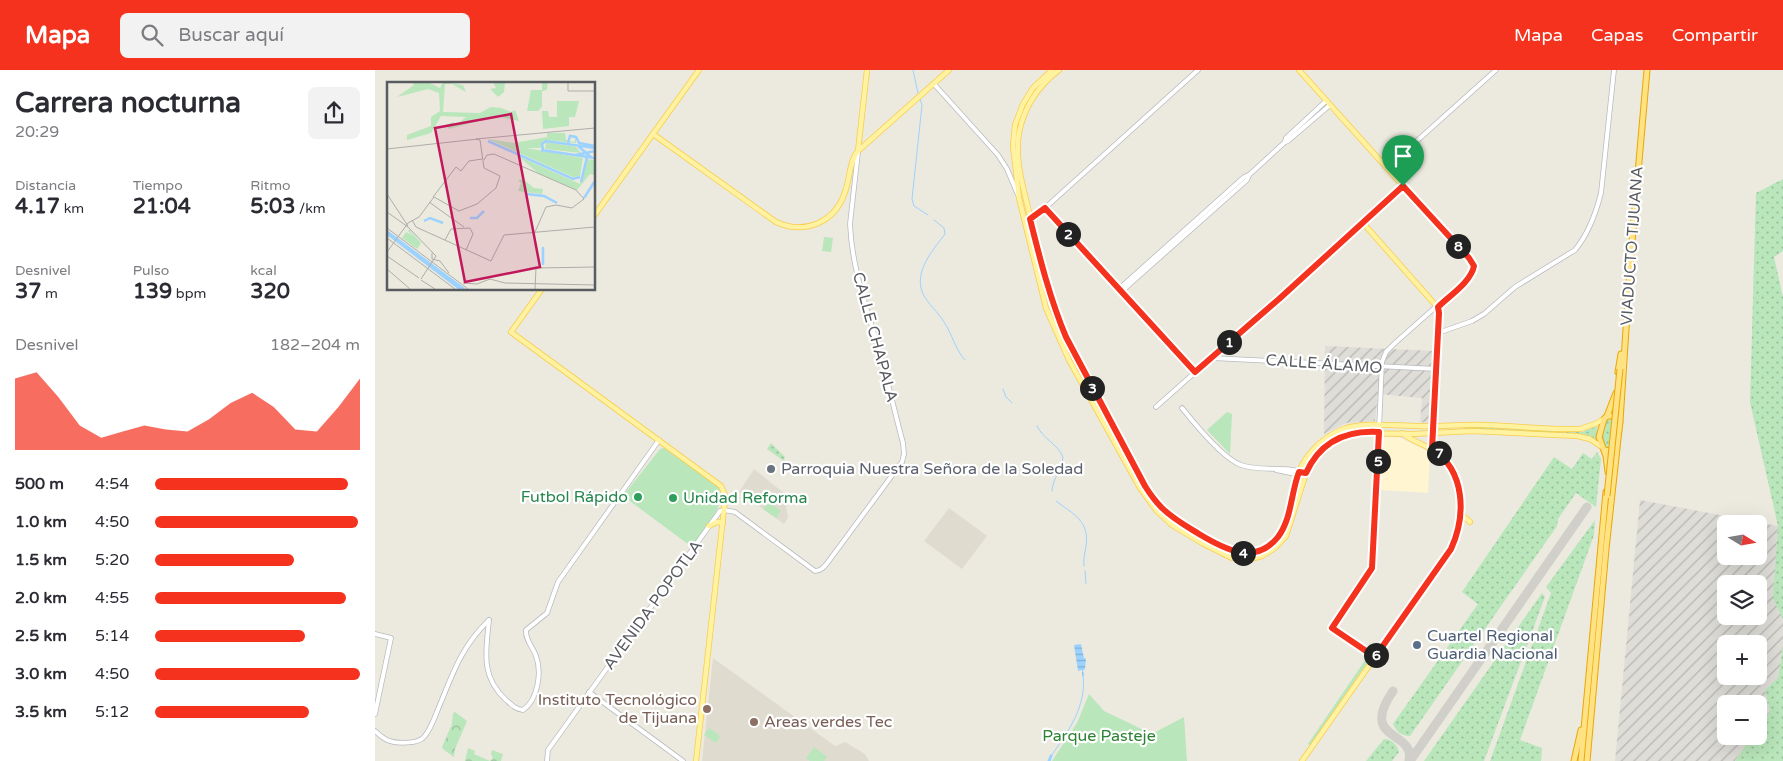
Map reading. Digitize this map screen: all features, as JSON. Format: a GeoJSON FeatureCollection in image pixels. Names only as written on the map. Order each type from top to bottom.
{"type":"FeatureCollection","features":[{"type":"Feature","properties":{"kind":"highway","name":"VIADUCTO TIJUANA"},"geometry":{"type":"LineString","coordinates":[[1622,352],[1645,70]]}},
{"type":"Feature","properties":{"kind":"highway","name":"VIADUCTO TIJUANA"},"geometry":{"type":"LineString","coordinates":[[1591,690],[1617,448],[1631,235]]}},
{"type":"Feature","properties":{"kind":"highway"},"geometry":{"type":"LineString","coordinates":[[1603,522],[1622,352]]}},
{"type":"Feature","properties":{"kind":"highway"},"geometry":{"type":"LineString","coordinates":[[1587,761],[1608,466],[1599,437],[1605,417],[1615,398],[1622,352]]}},
{"type":"Feature","properties":{"kind":"highway"},"geometry":{"type":"LineString","coordinates":[[1605,417],[1613,416],[1619,422]]}},
{"type":"Feature","properties":{"kind":"highway"},"geometry":{"type":"LineString","coordinates":[[1603,449],[1610,451],[1617,448]]}},
{"type":"Feature","properties":{"kind":"highway"},"geometry":{"type":"LineString","coordinates":[[1574,761],[1591,690]]}},
{"type":"Feature","properties":{"kind":"highway"},"geometry":{"type":"LineString","coordinates":[[1581,761],[1586,710]]}},
{"type":"Feature","properties":{"kind":"main road"},"geometry":{"type":"LineString","coordinates":[[595,215],[699,70]]}},
{"type":"Feature","properties":{"kind":"main road","name":"CALLE CHAPALA"},"geometry":{"type":"LineString","coordinates":[[858,151],[867,70]]}},
{"type":"Feature","properties":{"kind":"main road"},"geometry":{"type":"LineString","coordinates":[[653,134],[770,218],[783,225],[798,228],[822,222],[831,216],[838,208],[846,192],[853,158],[858,151],[949,70]]}},
{"type":"Feature","properties":{"kind":"main road"},"geometry":{"type":"LineString","coordinates":[[1052,70],[1038,82],[1028,95],[1015,125],[1013,155],[1019,198],[1046,308],[1054,330],[1069,360],[1136,482],[1148,501],[1172,525],[1223,554],[1238,559],[1256,558],[1275,548],[1286,536],[1291,526],[1305,474],[1319,453],[1342,436],[1354,433],[1379,432],[1402,434],[1473,431],[1577,436],[1589,439],[1603,449]]}},
{"type":"Feature","properties":{"kind":"main road"},"geometry":{"type":"LineString","coordinates":[[1059,70],[1033,96],[1025,111],[1019,131],[1018,146],[1019,165],[1030,219],[1047,286],[1066,337],[1145,486],[1161,507],[1182,524],[1225,549],[1239,553],[1254,552],[1271,543],[1281,532],[1285,524],[1298,473],[1309,455],[1327,437],[1338,431],[1353,427],[1379,425],[1488,425],[1580,429],[1595,424],[1605,417]]}},
{"type":"Feature","properties":{"kind":"main road"},"geometry":{"type":"LineString","coordinates":[[1299,70],[1403,186],[1363,223],[1438,307],[1437,369],[1432,449]]}},
{"type":"Feature","properties":{"kind":"main road"},"geometry":{"type":"LineString","coordinates":[[541,290],[511,332],[721,486],[725,495],[696,761]]}},
{"type":"Feature","properties":{"kind":"main road"},"geometry":{"type":"LineString","coordinates":[[1302,761],[1451,549],[1458,531],[1461,514],[1460,495],[1455,474],[1445,458],[1432,449],[1402,434]]}},
{"type":"Feature","properties":{"kind":"main road"},"geometry":{"type":"LineString","coordinates":[[1461,514],[1470,522]]}},
{"type":"Feature","properties":{"kind":"main road"},"geometry":{"type":"LineString","coordinates":[[709,526],[717,522],[723,523]]}},
{"type":"Feature","properties":{"kind":"street"},"geometry":{"type":"LineString","coordinates":[[1024,220],[1030,219],[1045,208],[1198,70]]}},
{"type":"Feature","properties":{"kind":"street"},"geometry":{"type":"LineString","coordinates":[[1381,162],[1393,151],[1409,147],[1496,70]]}},
{"type":"Feature","properties":{"kind":"street"},"geometry":{"type":"LineString","coordinates":[[1438,333],[1472,321],[1484,314],[1515,287],[1575,250],[1596,213],[1601,193],[1614,70]]}},
{"type":"Feature","properties":{"kind":"street"},"geometry":{"type":"LineString","coordinates":[[934,84],[998,155],[1007,169],[1019,198]]}},
{"type":"Feature","properties":{"kind":"street"},"geometry":{"type":"LineString","coordinates":[[1121,290],[1247,180],[1249,175],[1285,142],[1286,138],[1328,103]]}},
{"type":"Feature","properties":{"kind":"street","name":"CALLE CHAPALA"},"geometry":{"type":"LineString","coordinates":[[724,510],[735,512],[815,571],[823,569],[902,462],[904,454],[903,443],[859,282],[850,234],[849,224],[858,151]]}},
{"type":"Feature","properties":{"kind":"street"},"geometry":{"type":"LineString","coordinates":[[1375,657],[1332,628],[1372,568],[1383,357],[1395,343],[1438,307],[1466,280],[1473,271],[1474,266],[1469,258],[1403,186]]}},
{"type":"Feature","properties":{"kind":"street"},"geometry":{"type":"LineString","coordinates":[[1045,208],[1195,372]]}},
{"type":"Feature","properties":{"kind":"street"},"geometry":{"type":"LineString","coordinates":[[1155,407],[1363,223]]}},
{"type":"Feature","properties":{"kind":"street","name":"CALLE ÁLAMO"},"geometry":{"type":"LineString","coordinates":[[1211,358],[1381,368],[1437,369]]}},
{"type":"Feature","properties":{"kind":"street"},"geometry":{"type":"LineString","coordinates":[[1183,408],[1220,449],[1236,463],[1257,468],[1305,474]]}},
{"type":"Feature","properties":{"kind":"street"},"geometry":{"type":"LineString","coordinates":[[375,731],[388,740],[397,742],[415,741],[423,738],[434,718],[462,651],[489,620],[485,652],[490,678],[497,691],[515,708],[525,709],[531,702],[538,682],[538,661],[526,636],[526,630],[547,613],[558,582],[659,440]]}},
{"type":"Feature","properties":{"kind":"street"},"geometry":{"type":"LineString","coordinates":[[1276,470],[1281,468],[1298,473]]}},
{"type":"Feature","properties":{"kind":"street","name":"AVENIDA POPOTLA"},"geometry":{"type":"LineString","coordinates":[[547,761],[548,750],[717,514],[724,510]]}},
{"type":"Feature","properties":{"kind":"street"},"geometry":{"type":"LineString","coordinates":[[375,634],[391,638],[375,714]]}},
{"type":"Feature","properties":{"kind":"street"},"geometry":{"type":"LineString","coordinates":[[589,692],[683,761]]}},
{"type":"Feature","properties":{"kind":"shaded area"},"geometry":{"type":"Polygon","coordinates":[[[1325,346],[1434,351],[1430,423],[1420,422],[1422,398],[1378,394],[1375,421],[1346,423],[1324,434],[1325,346]]]}},
{"type":"Feature","properties":{"kind":"shaded area"},"geometry":{"type":"Polygon","coordinates":[[[1382,437],[1398,437],[1430,452],[1428,493],[1380,490],[1382,437]]]}},
{"type":"Feature","properties":{"kind":"shaded area"},"geometry":{"type":"Polygon","coordinates":[[[754,469],[784,493],[788,518],[784,524],[739,492],[754,469]]]}},
{"type":"Feature","properties":{"kind":"shaded area"},"geometry":{"type":"Polygon","coordinates":[[[1640,500],[1720,515],[1717,515],[1717,565],[1767,565],[1767,524],[1778,526],[1773,598],[1783,619],[1783,646],[1778,678],[1765,690],[1766,695],[1717,695],[1717,745],[1746,745],[1735,761],[1615,761],[1640,500]]]}},
{"type":"Feature","properties":{"kind":"shaded area"},"geometry":{"type":"Polygon","coordinates":[[[949,508],[987,536],[962,569],[924,541],[949,508]]]}},
{"type":"Feature","properties":{"kind":"shaded area","name":"Instituto Tecnológico de Tijuana"},"geometry":{"type":"Polygon","coordinates":[[[713,658],[835,746],[845,742],[865,754],[869,761],[702,761],[713,658]]]}},
{"type":"Feature","properties":{"kind":"shaded area"},"geometry":{"type":"Polygon","coordinates":[[[1767,699],[1770,712],[1767,716],[1767,699]]]}},
{"type":"Feature","properties":{"kind":"green space"},"geometry":{"type":"Polygon","coordinates":[[[1783,179],[1783,251],[1774,257],[1783,297],[1783,619],[1773,598],[1778,526],[1750,402],[1756,193],[1783,179]]]}},
{"type":"Feature","properties":{"kind":"green space"},"geometry":{"type":"Polygon","coordinates":[[[824,237],[833,238],[831,252],[822,251],[824,237]]]}},
{"type":"Feature","properties":{"kind":"green space"},"geometry":{"type":"Polygon","coordinates":[[[1227,412],[1232,414],[1230,454],[1207,430],[1227,412]]]}},
{"type":"Feature","properties":{"kind":"green space"},"geometry":{"type":"Polygon","coordinates":[[[1614,419],[1613,449],[1606,448],[1601,436],[1606,421],[1614,419]]]}},
{"type":"Feature","properties":{"kind":"green space"},"geometry":{"type":"Polygon","coordinates":[[[1597,426],[1596,440],[1582,434],[1462,429],[1469,427],[1582,432],[1597,426]]]}},
{"type":"Feature","properties":{"kind":"green space"},"geometry":{"type":"Polygon","coordinates":[[[771,443],[785,457],[784,459],[788,464],[767,449],[771,443]]]}},
{"type":"Feature","properties":{"kind":"green space","name":"Unidad Reforma"},"geometry":{"type":"Polygon","coordinates":[[[664,448],[719,487],[719,504],[716,512],[692,547],[623,496],[660,449],[664,448]]]}},
{"type":"Feature","properties":{"kind":"green space"},"geometry":{"type":"Polygon","coordinates":[[[1597,452],[1601,459],[1596,507],[1576,493],[1558,519],[1557,526],[1410,736],[1399,733],[1393,724],[1478,604],[1462,592],[1554,457],[1572,469],[1583,453],[1592,459],[1597,452]]]}},
{"type":"Feature","properties":{"kind":"green space"},"geometry":{"type":"Polygon","coordinates":[[[769,502],[781,511],[776,518],[763,509],[769,502]]]}},
{"type":"Feature","properties":{"kind":"green space"},"geometry":{"type":"Polygon","coordinates":[[[1595,520],[1594,535],[1520,740],[1542,748],[1541,761],[1490,761],[1551,593],[1546,587],[1595,520]]]}},
{"type":"Feature","properties":{"kind":"green space"},"geometry":{"type":"Polygon","coordinates":[[[1542,593],[1545,597],[1484,761],[1424,761],[1542,593]]]}},
{"type":"Feature","properties":{"kind":"green space"},"geometry":{"type":"Polygon","coordinates":[[[1783,646],[1783,761],[1735,761],[1746,745],[1767,745],[1767,716],[1770,712],[1765,690],[1778,678],[1783,646]]]}},
{"type":"Feature","properties":{"kind":"green space"},"geometry":{"type":"Polygon","coordinates":[[[1368,656],[1367,663],[1310,745],[1308,744],[1368,656]]]}},
{"type":"Feature","properties":{"kind":"green space","name":"Parque Pasteje"},"geometry":{"type":"Polygon","coordinates":[[[1089,694],[1104,711],[1152,734],[1184,717],[1187,761],[1052,761],[1077,723],[1089,694]]]}},
{"type":"Feature","properties":{"kind":"green space"},"geometry":{"type":"Polygon","coordinates":[[[455,712],[467,721],[455,749],[454,757],[442,747],[452,724],[453,713],[455,712]]]}},
{"type":"Feature","properties":{"kind":"green space"},"geometry":{"type":"Polygon","coordinates":[[[709,728],[720,737],[716,743],[704,735],[709,728]]]}},
{"type":"Feature","properties":{"kind":"green space"},"geometry":{"type":"Polygon","coordinates":[[[1384,739],[1392,741],[1398,749],[1399,752],[1392,761],[1366,761],[1384,739]]]}},
{"type":"Feature","properties":{"kind":"green space"},"geometry":{"type":"Polygon","coordinates":[[[814,747],[827,757],[824,761],[810,761],[806,758],[814,747]]]}},
{"type":"Feature","properties":{"kind":"green space"},"geometry":{"type":"Polygon","coordinates":[[[468,748],[475,751],[474,754],[490,761],[465,761],[468,748]]]}},
{"type":"Feature","properties":{"kind":"green space"},"geometry":{"type":"Polygon","coordinates":[[[492,750],[503,754],[501,761],[490,761],[493,758],[492,750]]]}},
{"type":"Feature","properties":{"kind":"water"},"geometry":{"type":"Polygon","coordinates":[[[1081,644],[1084,658],[1086,659],[1085,669],[1083,670],[1084,676],[1082,676],[1082,670],[1078,671],[1074,645],[1081,644]]]}},
{"type":"Feature","properties":{"kind":"waterway"},"geometry":{"type":"LineString","coordinates":[[913,70],[918,93]]}},
{"type":"Feature","properties":{"kind":"waterway"},"geometry":{"type":"LineString","coordinates":[[920,99],[922,105],[912,199],[914,206],[928,215]]}},
{"type":"Feature","properties":{"kind":"waterway"},"geometry":{"type":"LineString","coordinates":[[934,220],[944,228],[945,234],[922,270],[921,286],[925,298],[944,322],[965,360]]}},
{"type":"Feature","properties":{"kind":"waterway"},"geometry":{"type":"LineString","coordinates":[[1003,389],[1006,397],[1012,403]]}},
{"type":"Feature","properties":{"kind":"waterway"},"geometry":{"type":"LineString","coordinates":[[1037,426],[1058,448],[1063,457],[1052,491]]}},
{"type":"Feature","properties":{"kind":"waterway"},"geometry":{"type":"LineString","coordinates":[[1056,501],[1074,514],[1083,524],[1087,537],[1084,566]]}},
{"type":"Feature","properties":{"kind":"waterway"},"geometry":{"type":"LineString","coordinates":[[1085,571],[1086,584]]}},
{"type":"Feature","properties":{"kind":"waterway"},"geometry":{"type":"LineString","coordinates":[[1051,756],[1070,728],[1079,708],[1082,697],[1083,675]]}},
{"type":"Feature","properties":{"kind":"waterway"},"geometry":{"type":"LineString","coordinates":[[1049,761],[1051,756]]}},
{"type":"Feature","properties":{"kind":"taxiway"},"geometry":{"type":"LineString","coordinates":[[1410,761],[1587,507]]}},
{"type":"Feature","properties":{"kind":"taxiway"},"geometry":{"type":"LineString","coordinates":[[1393,691],[1384,707],[1382,719],[1385,727],[1391,734],[1405,744],[1409,751],[1409,761]]}},
{"type":"Feature","properties":{"kind":"place","name":"Parroquia Nuestra Señora de la Soledad"},"geometry":{"type":"Point","coordinates":[771,469]}},
{"type":"Feature","properties":{"kind":"place","name":"Futbol Rápido"},"geometry":{"type":"Point","coordinates":[638,497]}},
{"type":"Feature","properties":{"kind":"place","name":"Unidad Reforma"},"geometry":{"type":"Point","coordinates":[673,498]}},
{"type":"Feature","properties":{"kind":"place","name":"Cuartel Regional Guardia Nacional"},"geometry":{"type":"Point","coordinates":[1417,645]}},
{"type":"Feature","properties":{"kind":"place","name":"Instituto Tecnológico de Tijuana"},"geometry":{"type":"Point","coordinates":[707,709]}},
{"type":"Feature","properties":{"kind":"place","name":"Areas verdes Tec"},"geometry":{"type":"Point","coordinates":[754,722]}},
{"type":"Feature","properties":{"kind":"route"},"geometry":{"type":"LineString","coordinates":[[1403,186],[1469,258],[1474,266],[1473,271],[1466,280],[1438,307],[1432,449],[1445,458],[1455,474],[1460,495],[1461,514],[1458,531],[1451,549],[1375,657],[1332,628],[1372,568],[1379,432],[1354,433],[1342,436],[1319,453],[1306,473],[1299,472],[1285,524],[1276,539],[1265,547],[1254,552],[1234,552],[1225,549],[1182,524],[1161,507],[1145,486],[1066,337],[1047,286],[1030,219],[1045,208],[1195,372],[1279,299],[1403,186]]}}]}
